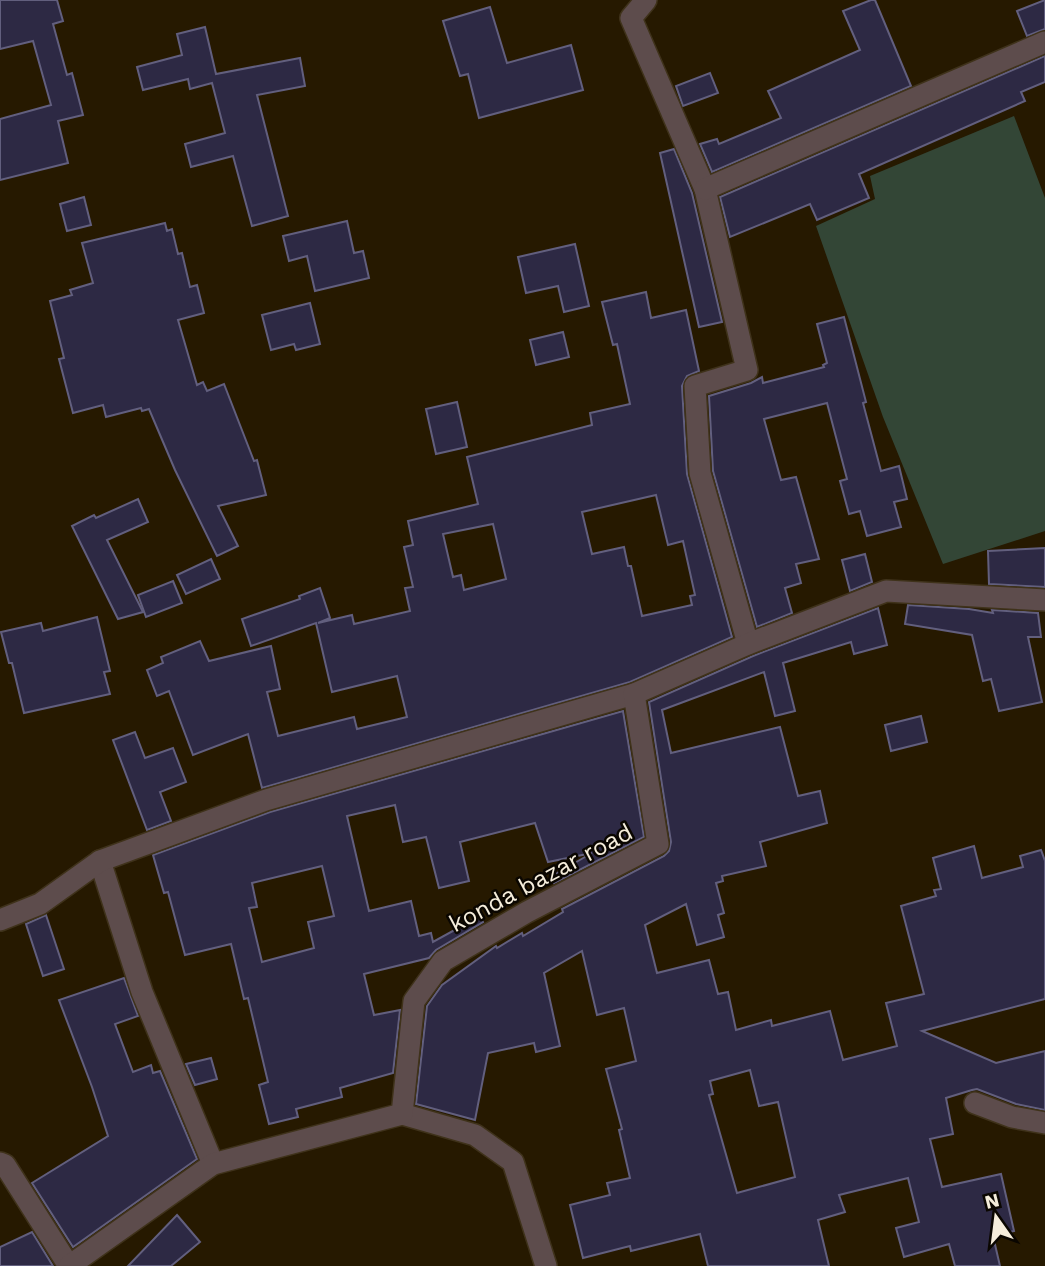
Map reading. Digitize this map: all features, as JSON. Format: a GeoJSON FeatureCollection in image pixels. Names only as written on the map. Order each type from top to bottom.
{"type":"FeatureCollection","features":[{"type":"Feature","properties":{"kind":"street"},"geometry":{"type":"LineString","coordinates":[[646,0],[631,18],[705,189],[747,370],[695,386],[700,473],[748,644]]}},
{"type":"Feature","properties":{"kind":"street"},"geometry":{"type":"LineString","coordinates":[[705,189],[1045,42]]}},
{"type":"Feature","properties":{"kind":"street"},"geometry":{"type":"LineString","coordinates":[[0,920],[40,904],[100,861],[266,800],[634,694],[748,644],[886,591],[1044,600]]}},
{"type":"Feature","properties":{"kind":"street","name":"konda bazar road"},"geometry":{"type":"LineString","coordinates":[[402,1114],[414,1001],[443,961],[527,912],[658,844],[634,694]]}},
{"type":"Feature","properties":{"kind":"street"},"geometry":{"type":"LineString","coordinates":[[100,861],[142,992],[213,1164]]}},
{"type":"Feature","properties":{"kind":"street"},"geometry":{"type":"LineString","coordinates":[[975,1103],[1012,1117],[1045,1123]]}},
{"type":"Feature","properties":{"kind":"street"},"geometry":{"type":"LineString","coordinates":[[0,1163],[5,1165],[69,1266],[213,1164],[402,1114],[475,1135],[513,1162],[545,1266]]}},
{"type":"Feature","properties":{"kind":"green space"},"geometry":{"type":"Polygon","coordinates":[[[1014,116],[1045,198],[1045,531],[943,564],[883,417],[816,226],[875,199],[870,176],[1014,116]]]}},
{"type":"Feature","properties":{"kind":"building"},"geometry":{"type":"Polygon","coordinates":[[[0,0],[57,0],[63,21],[53,24],[67,75],[72,73],[83,115],[58,121],[68,163],[0,180],[0,119],[51,105],[33,41],[0,49],[0,0]]]}},
{"type":"Feature","properties":{"kind":"building"},"geometry":{"type":"Polygon","coordinates":[[[875,0],[911,86],[712,172],[700,144],[717,139],[719,144],[781,118],[768,91],[860,50],[843,11],[875,0]]]}},
{"type":"Feature","properties":{"kind":"building"},"geometry":{"type":"Polygon","coordinates":[[[1045,0],[1045,29],[1027,36],[1017,11],[1045,0]]]}},
{"type":"Feature","properties":{"kind":"building"},"geometry":{"type":"Polygon","coordinates":[[[490,7],[507,63],[571,45],[583,90],[479,118],[468,74],[460,76],[443,21],[490,7]]]}},
{"type":"Feature","properties":{"kind":"building"},"geometry":{"type":"Polygon","coordinates":[[[205,27],[216,74],[300,58],[305,86],[257,95],[288,216],[252,226],[233,156],[191,167],[185,144],[225,133],[212,83],[190,89],[188,79],[143,90],[137,67],[182,55],[177,34],[205,27]]]}},
{"type":"Feature","properties":{"kind":"building"},"geometry":{"type":"Polygon","coordinates":[[[1045,56],[1045,82],[1021,92],[1025,101],[859,174],[869,198],[817,220],[810,204],[730,237],[720,197],[1045,56]]]}},
{"type":"Feature","properties":{"kind":"building"},"geometry":{"type":"Polygon","coordinates":[[[710,73],[718,93],[683,106],[676,86],[710,73]]]}},
{"type":"Feature","properties":{"kind":"building"},"geometry":{"type":"Polygon","coordinates":[[[674,149],[692,193],[722,322],[699,327],[660,153],[674,149]]]}},
{"type":"Feature","properties":{"kind":"building"},"geometry":{"type":"Polygon","coordinates":[[[84,197],[91,225],[67,231],[60,204],[84,197]]]}},
{"type":"Feature","properties":{"kind":"building"},"geometry":{"type":"Polygon","coordinates":[[[347,221],[354,253],[363,251],[369,278],[315,291],[307,256],[289,261],[283,236],[347,221]]]}},
{"type":"Feature","properties":{"kind":"building"},"geometry":{"type":"Polygon","coordinates":[[[165,223],[167,231],[172,229],[178,254],[182,253],[190,287],[197,285],[204,313],[178,320],[197,385],[203,382],[207,391],[224,384],[254,461],[257,460],[266,495],[218,506],[238,546],[217,556],[149,409],[142,411],[141,408],[106,417],[103,405],[73,413],[59,359],[64,358],[50,301],[72,295],[70,290],[93,283],[82,243],[165,223]]]}},
{"type":"Feature","properties":{"kind":"building"},"geometry":{"type":"Polygon","coordinates":[[[575,244],[589,306],[564,312],[558,286],[526,293],[518,257],[575,244]]]}},
{"type":"Feature","properties":{"kind":"building"},"geometry":{"type":"Polygon","coordinates":[[[646,292],[651,318],[686,310],[699,371],[687,376],[682,386],[687,474],[732,637],[630,682],[262,788],[248,734],[193,755],[169,691],[157,696],[147,670],[163,663],[161,657],[200,641],[209,661],[271,646],[280,689],[267,692],[278,736],[354,717],[357,729],[407,717],[397,676],[332,692],[316,623],[251,646],[242,619],[300,599],[299,596],[320,588],[330,618],[318,623],[352,615],[354,624],[410,611],[405,588],[413,587],[404,547],[413,545],[408,521],[478,504],[467,457],[592,425],[590,413],[630,404],[617,344],[613,345],[602,302],[646,292]],[[656,495],[582,512],[592,554],[624,547],[642,616],[692,605],[690,596],[695,595],[683,541],[668,545],[656,495]],[[493,524],[443,534],[453,577],[461,575],[464,590],[506,579],[493,524]]]}},
{"type":"Feature","properties":{"kind":"building"},"geometry":{"type":"Polygon","coordinates":[[[310,303],[320,344],[296,350],[294,344],[271,350],[262,315],[310,303]]]}},
{"type":"Feature","properties":{"kind":"building"},"geometry":{"type":"Polygon","coordinates":[[[844,317],[881,471],[899,466],[907,499],[894,502],[901,527],[867,536],[860,511],[849,514],[840,481],[847,479],[827,403],[764,419],[781,480],[796,477],[819,559],[796,564],[801,583],[785,588],[792,613],[757,627],[713,471],[709,396],[762,377],[763,383],[824,367],[827,363],[817,324],[844,317]]]}},
{"type":"Feature","properties":{"kind":"building"},"geometry":{"type":"Polygon","coordinates":[[[563,332],[569,357],[536,365],[530,340],[563,332]]]}},
{"type":"Feature","properties":{"kind":"building"},"geometry":{"type":"Polygon","coordinates":[[[457,402],[467,447],[436,454],[426,409],[457,402]]]}},
{"type":"Feature","properties":{"kind":"building"},"geometry":{"type":"Polygon","coordinates":[[[138,499],[148,522],[107,540],[143,612],[118,619],[72,526],[138,499]]]}},
{"type":"Feature","properties":{"kind":"building"},"geometry":{"type":"Polygon","coordinates":[[[1045,548],[1045,587],[989,584],[988,551],[1045,548]]]}},
{"type":"Feature","properties":{"kind":"building"},"geometry":{"type":"Polygon","coordinates":[[[865,554],[872,582],[850,591],[842,560],[865,554]]]}},
{"type":"Feature","properties":{"kind":"building"},"geometry":{"type":"Polygon","coordinates":[[[211,559],[220,579],[186,594],[177,575],[211,559]]]}},
{"type":"Feature","properties":{"kind":"building"},"geometry":{"type":"Polygon","coordinates":[[[173,581],[182,603],[146,617],[138,595],[173,581]]]}},
{"type":"Feature","properties":{"kind":"building"},"geometry":{"type":"Polygon","coordinates":[[[908,605],[993,613],[992,610],[1038,613],[1041,637],[1028,637],[1042,702],[999,711],[991,679],[983,681],[972,635],[905,624],[908,605]]]}},
{"type":"Feature","properties":{"kind":"building"},"geometry":{"type":"Polygon","coordinates":[[[878,608],[887,645],[854,654],[851,642],[783,663],[795,711],[775,716],[764,672],[662,710],[671,753],[780,727],[798,796],[820,791],[827,823],[760,842],[766,866],[722,876],[723,881],[716,883],[724,913],[718,915],[724,937],[697,945],[686,904],[645,925],[657,973],[709,960],[718,994],[728,992],[736,1030],[771,1020],[772,1026],[830,1011],[843,1060],[897,1046],[886,1003],[924,994],[901,906],[936,896],[934,890],[941,889],[933,858],[974,846],[982,878],[1023,867],[1020,856],[1041,850],[1045,861],[1045,999],[922,1031],[996,1063],[1045,1051],[1045,1110],[1016,1104],[977,1089],[972,1090],[946,1098],[953,1134],[930,1139],[942,1187],[1001,1174],[1014,1231],[993,1236],[1000,1266],[955,1266],[949,1244],[904,1257],[896,1228],[919,1222],[908,1178],[839,1195],[845,1212],[818,1220],[829,1266],[708,1266],[700,1234],[631,1251],[630,1246],[583,1258],[570,1205],[610,1195],[607,1183],[630,1178],[619,1130],[622,1129],[606,1069],[636,1061],[624,1008],[597,1015],[582,951],[544,973],[560,1046],[536,1052],[534,1043],[488,1053],[475,1120],[416,1104],[427,1006],[442,985],[496,946],[497,948],[522,933],[523,936],[563,912],[562,909],[669,851],[671,842],[649,702],[753,656],[878,608]],[[750,1070],[710,1081],[713,1094],[709,1095],[737,1193],[795,1177],[778,1102],[759,1106],[750,1070]]]}},
{"type":"Feature","properties":{"kind":"building"},"geometry":{"type":"Polygon","coordinates":[[[97,617],[110,671],[104,672],[110,694],[24,713],[12,663],[9,663],[1,632],[41,623],[43,631],[97,617]]]}},
{"type":"Feature","properties":{"kind":"building"},"geometry":{"type":"Polygon","coordinates":[[[623,711],[644,837],[554,883],[552,876],[592,853],[548,862],[535,823],[460,842],[469,881],[439,888],[426,837],[403,842],[395,805],[347,816],[369,911],[411,901],[419,936],[431,933],[433,942],[480,916],[483,922],[436,950],[429,958],[364,974],[374,1015],[400,1010],[393,1073],[340,1088],[342,1097],[296,1109],[298,1117],[269,1124],[259,1085],[268,1082],[248,998],[244,999],[231,944],[185,955],[168,892],[164,893],[153,855],[270,812],[623,711]],[[322,866],[252,883],[257,907],[249,908],[262,962],[314,948],[308,922],[334,916],[322,866]]]}},
{"type":"Feature","properties":{"kind":"building"},"geometry":{"type":"Polygon","coordinates":[[[921,716],[927,742],[891,751],[885,725],[921,716]]]}},
{"type":"Feature","properties":{"kind":"building"},"geometry":{"type":"Polygon","coordinates":[[[135,732],[145,758],[173,748],[186,782],[160,792],[171,821],[147,830],[113,740],[135,732]]]}},
{"type":"Feature","properties":{"kind":"building"},"geometry":{"type":"Polygon","coordinates":[[[46,915],[64,969],[43,976],[26,924],[46,915]]]}},
{"type":"Feature","properties":{"kind":"building"},"geometry":{"type":"Polygon","coordinates":[[[124,978],[138,1016],[115,1024],[133,1072],[151,1065],[153,1073],[160,1071],[197,1159],[73,1247],[32,1183],[108,1136],[59,1000],[124,978]]]}},
{"type":"Feature","properties":{"kind":"building"},"geometry":{"type":"Polygon","coordinates":[[[211,1058],[217,1079],[195,1085],[186,1064],[211,1058]]]}},
{"type":"Feature","properties":{"kind":"building"},"geometry":{"type":"Polygon","coordinates":[[[177,1215],[200,1242],[171,1266],[128,1266],[177,1215]]]}},
{"type":"Feature","properties":{"kind":"building"},"geometry":{"type":"Polygon","coordinates":[[[32,1232],[53,1266],[0,1266],[0,1247],[32,1232]]]}}]}
